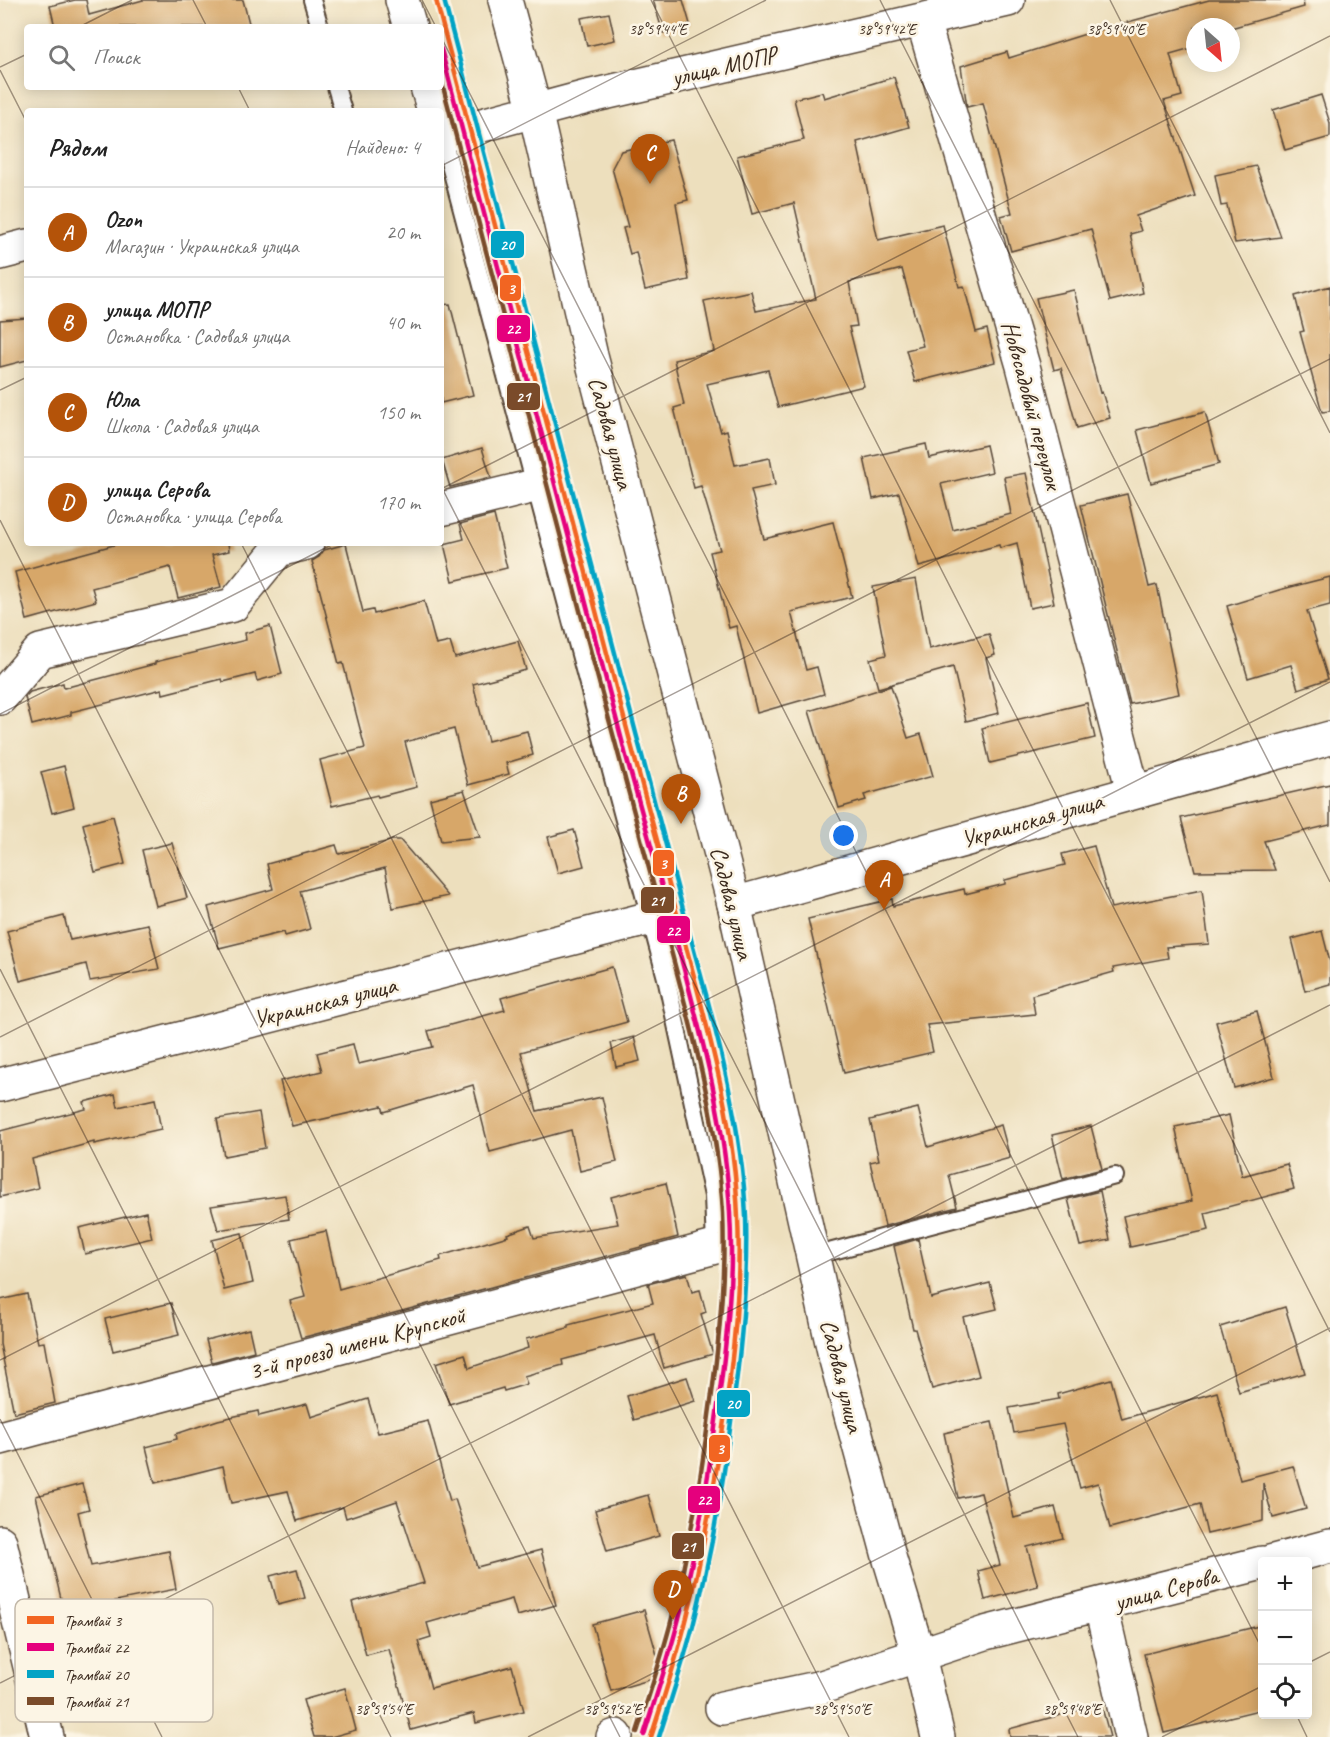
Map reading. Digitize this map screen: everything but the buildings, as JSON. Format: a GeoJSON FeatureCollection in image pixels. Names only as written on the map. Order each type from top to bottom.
{"type":"FeatureCollection","features":[{"type":"Feature","properties":{"kind":"street"},"geometry":{"type":"LineString","coordinates":[[402,0],[409,24]]}},
{"type":"Feature","properties":{"kind":"street","name":"Садовая улица"},"geometry":{"type":"LineString","coordinates":[[505,0],[535,111],[594,368],[734,904],[835,1356],[890,1560],[919,1656],[938,1737]]}},
{"type":"Feature","properties":{"kind":"street","name":"улица МОПР"},"geometry":{"type":"LineString","coordinates":[[444,134],[587,97],[1008,0]]}},
{"type":"Feature","properties":{"kind":"street","name":"Новосадовый переулок"},"geometry":{"type":"LineString","coordinates":[[923,21],[1023,366],[1133,791]]}},
{"type":"Feature","properties":{"kind":"street"},"geometry":{"type":"LineString","coordinates":[[429,90],[433,108]]}},
{"type":"Feature","properties":{"kind":"street"},"geometry":{"type":"LineString","coordinates":[[0,253],[24,247]]}},
{"type":"Feature","properties":{"kind":"street"},"geometry":{"type":"LineString","coordinates":[[444,508],[534,486]]}},
{"type":"Feature","properties":{"kind":"street"},"geometry":{"type":"LineString","coordinates":[[0,698],[40,651],[233,604],[278,550],[295,546]]}},
{"type":"Feature","properties":{"kind":"street","name":"Украинская улица"},"geometry":{"type":"LineString","coordinates":[[734,904],[1133,791],[1330,738]]}},
{"type":"Feature","properties":{"kind":"street","name":"Украинская улица"},"geometry":{"type":"LineString","coordinates":[[0,1085],[651,918]]}},
{"type":"Feature","properties":{"kind":"street","name":"3-й проезд имени Крупской"},"geometry":{"type":"LineString","coordinates":[[0,1438],[715,1247]]}},
{"type":"Feature","properties":{"kind":"street"},"geometry":{"type":"LineString","coordinates":[[0,1542],[15,1604]]}},
{"type":"Feature","properties":{"kind":"street"},"geometry":{"type":"LineString","coordinates":[[1289,1557],[1330,1546]]}},
{"type":"Feature","properties":{"kind":"street","name":"улица Серова"},"geometry":{"type":"LineString","coordinates":[[722,1708],[822,1687],[985,1633],[1101,1606],[1258,1564]]}},
{"type":"Feature","properties":{"kind":"street"},"geometry":{"type":"LineString","coordinates":[[1101,1606],[1131,1737]]}},
{"type":"Feature","properties":{"kind":"street"},"geometry":{"type":"LineString","coordinates":[[43,1722],[47,1737]]}},
{"type":"Feature","properties":{"kind":"lane"},"geometry":{"type":"LineString","coordinates":[[312,0],[319,24]]}},
{"type":"Feature","properties":{"kind":"lane"},"geometry":{"type":"LineString","coordinates":[[337,90],[342,108]]}},
{"type":"Feature","properties":{"kind":"lane"},"geometry":{"type":"LineString","coordinates":[[444,146],[666,978],[713,1196],[715,1247]]}},
{"type":"Feature","properties":{"kind":"lane"},"geometry":{"type":"LineString","coordinates":[[814,1256],[1115,1176]]}},
{"type":"Feature","properties":{"kind":"tram line","name":"3"},"geometry":{"type":"LineString","coordinates":[[436,0],[442,24]]}},
{"type":"Feature","properties":{"kind":"tram line","name":"20"},"geometry":{"type":"LineString","coordinates":[[444,0],[588,553],[713,1019],[740,1150],[746,1217],[745,1291],[728,1441],[716,1520],[693,1626],[659,1737]]}},
{"type":"Feature","properties":{"kind":"tram line","name":"3"},"geometry":{"type":"LineString","coordinates":[[444,31],[580,553],[705,1019],[732,1151],[738,1218],[738,1291],[725,1414],[709,1516],[693,1592],[675,1662],[651,1737]]}},
{"type":"Feature","properties":{"kind":"tram line","name":"22"},"geometry":{"type":"LineString","coordinates":[[444,61],[697,1021],[719,1116],[728,1181],[731,1238],[730,1288],[710,1465],[685,1593],[671,1648],[644,1735]]}},
{"type":"Feature","properties":{"kind":"tram line","name":"21"},"geometry":{"type":"LineString","coordinates":[[444,90],[690,1024],[705,1086],[720,1181],[724,1237],[723,1286],[703,1461],[672,1618],[637,1732]]}},
{"type":"Feature","properties":{"kind":"place","name":"Юла"},"geometry":{"type":"Point","coordinates":[650,184]}},
{"type":"Feature","properties":{"kind":"place","name":"улица МОПР"},"geometry":{"type":"Point","coordinates":[681,824]}},
{"type":"Feature","properties":{"kind":"place","name":"Ozon"},"geometry":{"type":"Point","coordinates":[884,910]}},
{"type":"Feature","properties":{"kind":"place","name":"улица Серова"},"geometry":{"type":"Point","coordinates":[673,1620]}}]}
